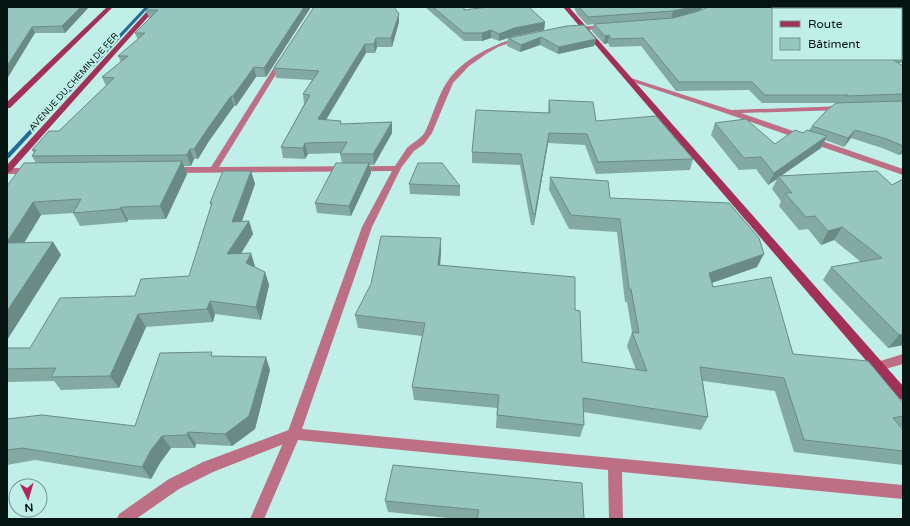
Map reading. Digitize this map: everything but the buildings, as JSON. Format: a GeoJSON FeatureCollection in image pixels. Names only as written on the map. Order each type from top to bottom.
{"type":"FeatureCollection","features":[{"type":"Feature","properties":{"kind":"main road"},"geometry":{"type":"LineString","coordinates":[[7,106],[110,7]]}},
{"type":"Feature","properties":{"kind":"main road","name":"AVENUE DU CHEMIN DE FER"},"geometry":{"type":"LineString","coordinates":[[7,171],[154,7]]}},
{"type":"Feature","properties":{"kind":"main road"},"geometry":{"type":"LineString","coordinates":[[566,7],[903,395]]}},
{"type":"Feature","properties":{"kind":"street"},"geometry":{"type":"LineString","coordinates":[[568,29],[614,26]]}},
{"type":"Feature","properties":{"kind":"street"},"geometry":{"type":"LineString","coordinates":[[257,519],[294,434],[367,227],[397,168],[411,149],[421,142],[428,133],[450,82],[467,65],[496,46],[526,37]]}},
{"type":"Feature","properties":{"kind":"street"},"geometry":{"type":"LineString","coordinates":[[213,170],[287,53]]}},
{"type":"Feature","properties":{"kind":"street"},"geometry":{"type":"LineString","coordinates":[[629,79],[728,111],[903,172]]}},
{"type":"Feature","properties":{"kind":"street"},"geometry":{"type":"LineString","coordinates":[[728,111],[847,108]]}},
{"type":"Feature","properties":{"kind":"street"},"geometry":{"type":"LineString","coordinates":[[165,170],[397,168]]}},
{"type":"Feature","properties":{"kind":"street"},"geometry":{"type":"LineString","coordinates":[[7,171],[39,171]]}},
{"type":"Feature","properties":{"kind":"street"},"geometry":{"type":"LineString","coordinates":[[878,366],[903,358]]}},
{"type":"Feature","properties":{"kind":"street"},"geometry":{"type":"LineString","coordinates":[[124,519],[174,484],[208,467],[294,434],[903,492]]}},
{"type":"Feature","properties":{"kind":"street"},"geometry":{"type":"LineString","coordinates":[[615,465],[616,519]]}},
{"type":"Feature","properties":{"kind":"waterway"},"geometry":{"type":"LineString","coordinates":[[7,157],[147,7]]}}]}
